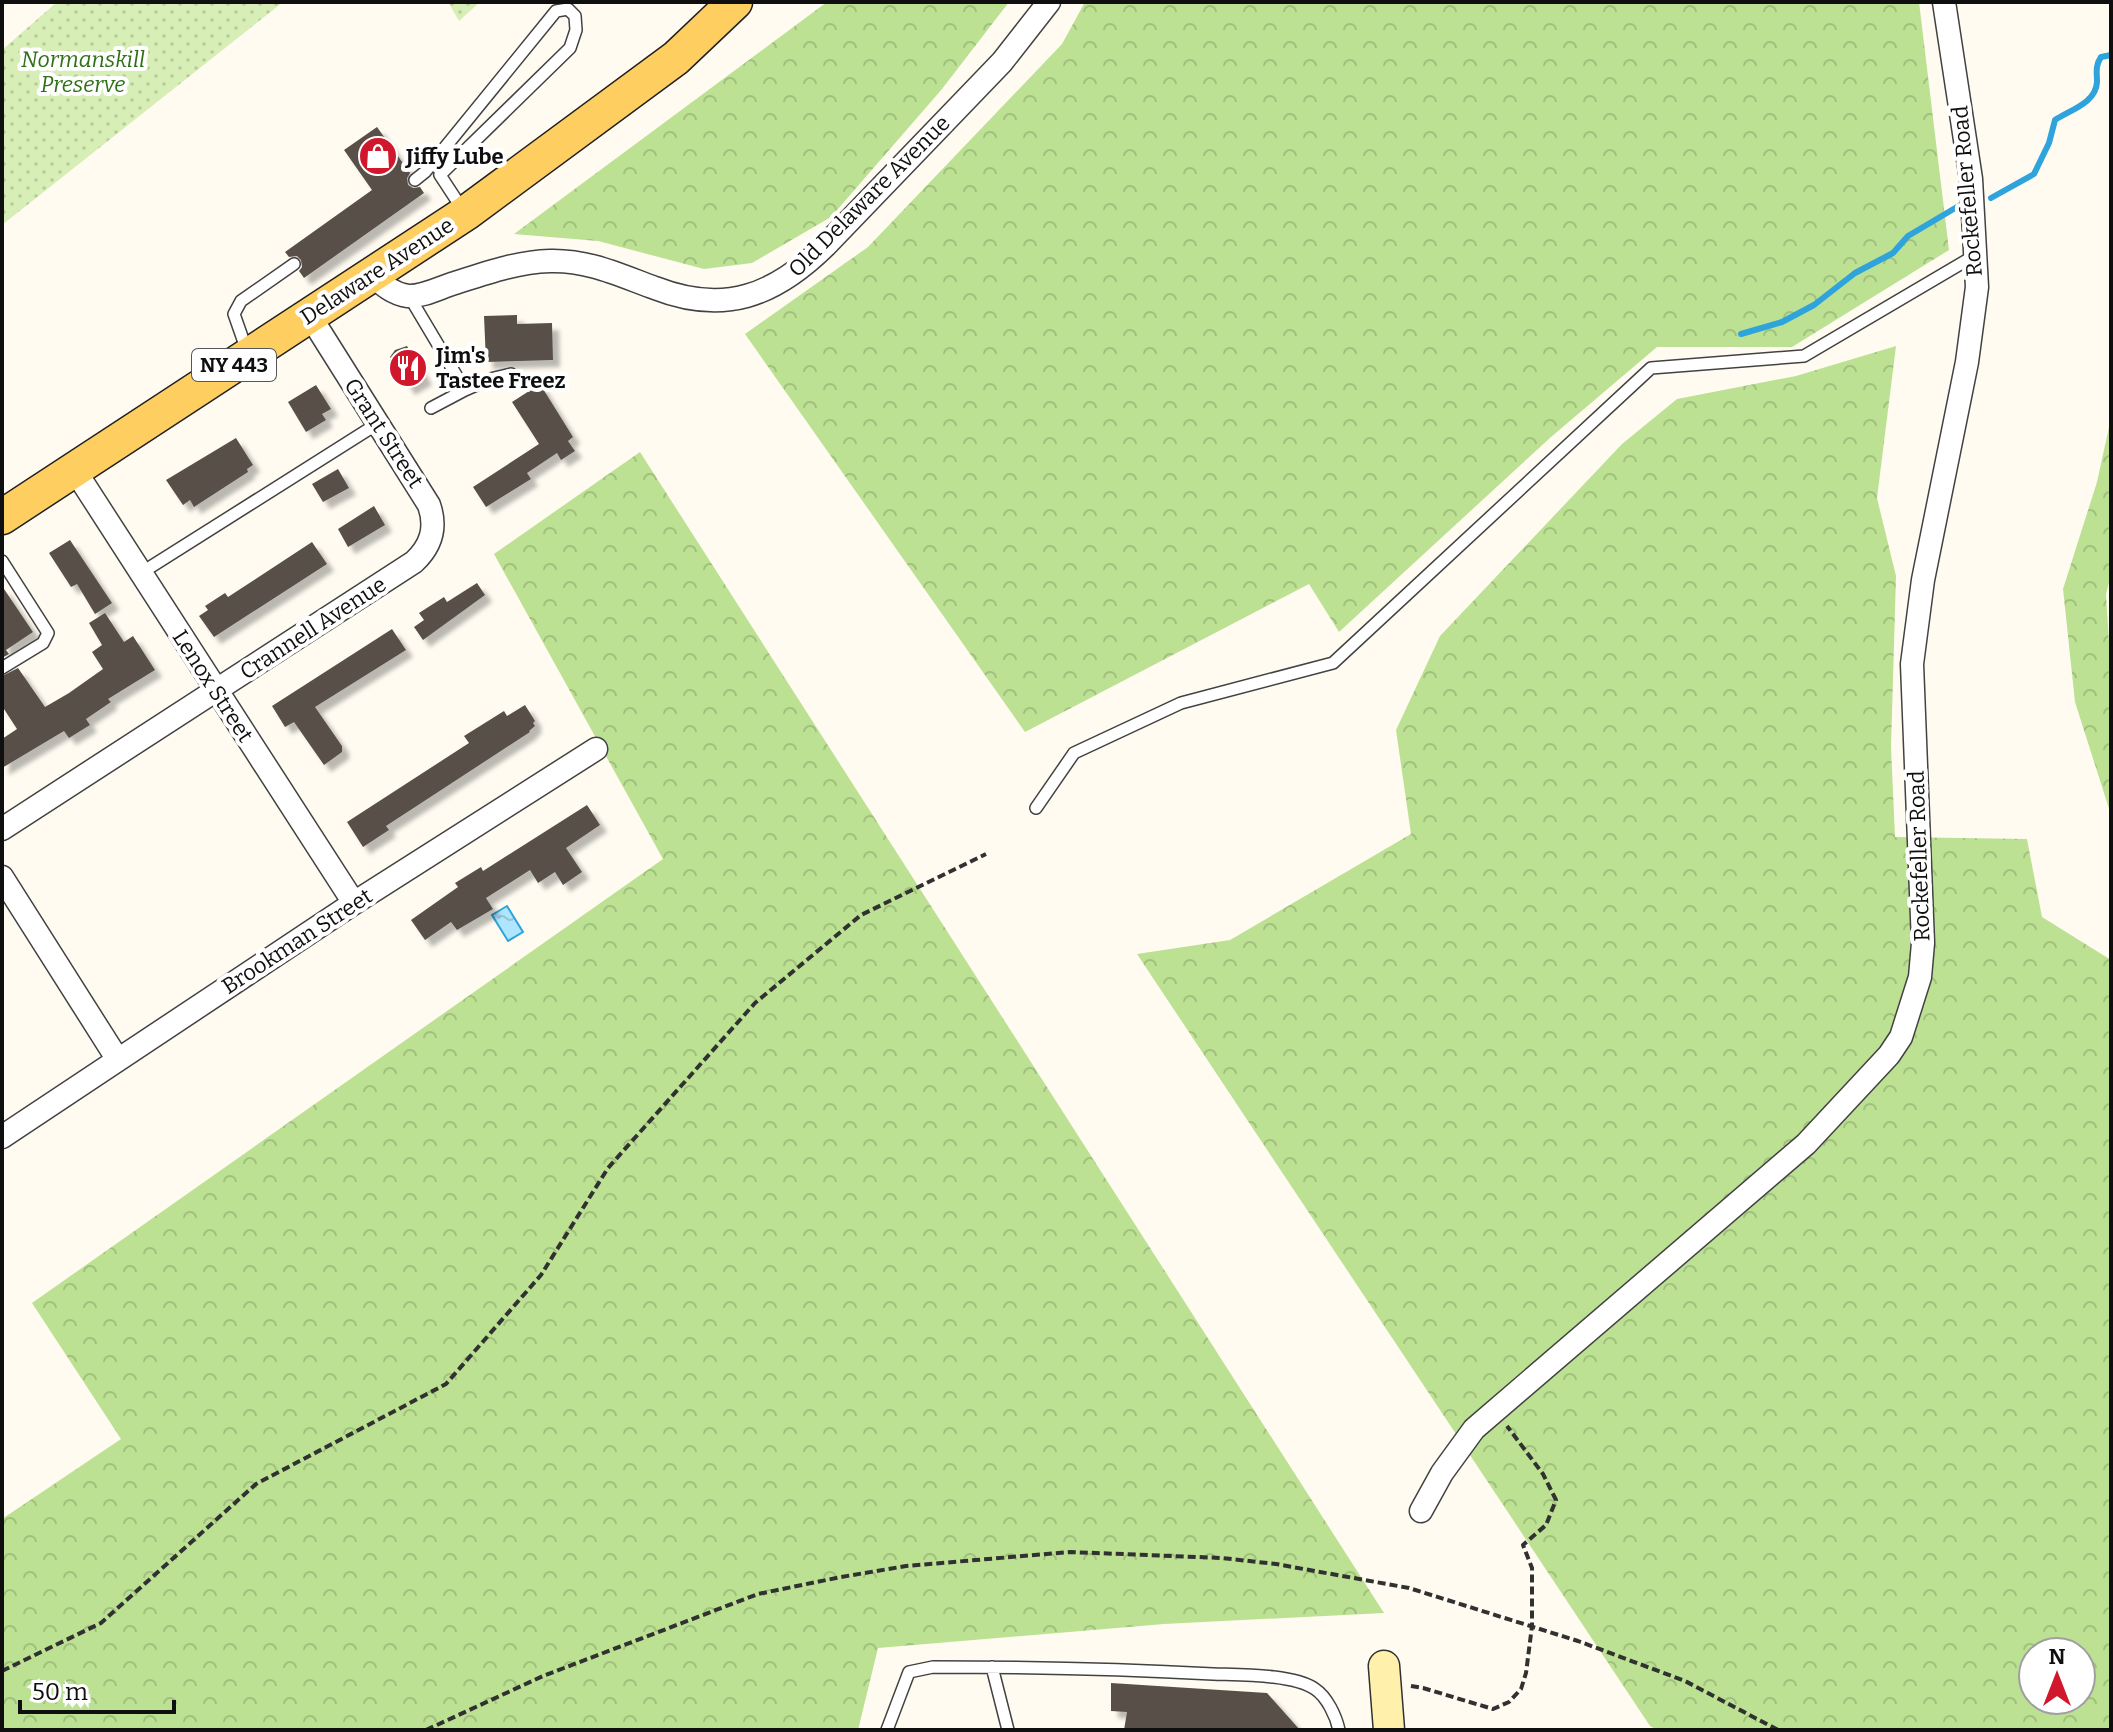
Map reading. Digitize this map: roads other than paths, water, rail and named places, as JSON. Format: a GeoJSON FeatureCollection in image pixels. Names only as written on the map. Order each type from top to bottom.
{"type":"FeatureCollection","features":[{"type":"Feature","properties":{"kind":"main road","name":"Delaware Avenue"},"geometry":{"type":"LineString","coordinates":[[2,517],[466,213],[676,58],[735,2]]}},
{"type":"Feature","properties":{"kind":"street","name":"Old Delaware Avenue"},"geometry":{"type":"LineString","coordinates":[[408,296],[521,264],[558,261],[600,267],[663,292],[697,300],[734,299],[770,289],[796,273],[825,246],[1002,62],[1049,2]]}},
{"type":"Feature","properties":{"kind":"street","name":"Rockefeller Road"},"geometry":{"type":"LineString","coordinates":[[1421,1511],[1442,1473],[1474,1429],[1806,1144],[1889,1055],[1901,1037],[1920,977],[1923,943],[1912,664],[1928,551],[1967,362],[1977,287],[1971,179],[1944,2]]}},
{"type":"Feature","properties":{"kind":"street"},"geometry":{"type":"LineString","coordinates":[[372,275],[391,291],[408,296]]}},
{"type":"Feature","properties":{"kind":"street","name":"Grant Street"},"geometry":{"type":"LineString","coordinates":[[310,316],[431,509],[433,533],[421,556]]}},
{"type":"Feature","properties":{"kind":"street","name":"Lenox Street"},"geometry":{"type":"LineString","coordinates":[[74,469],[354,903]]}},
{"type":"Feature","properties":{"kind":"street","name":"Crannell Avenue"},"geometry":{"type":"LineString","coordinates":[[2,829],[421,556]]}},
{"type":"Feature","properties":{"kind":"street","name":"Brookman Street"},"geometry":{"type":"LineString","coordinates":[[2,1137],[354,903],[596,749]]}},
{"type":"Feature","properties":{"kind":"street"},"geometry":{"type":"LineString","coordinates":[[2,877],[118,1060]]}},
{"type":"Feature","properties":{"kind":"street"},"geometry":{"type":"LineString","coordinates":[[1384,1675],[1389,1730]]}},
{"type":"Feature","properties":{"kind":"lane"},"geometry":{"type":"LineString","coordinates":[[415,180],[425,172],[556,11],[568,9],[575,16],[576,30],[570,48],[440,175],[466,213]]}},
{"type":"Feature","properties":{"kind":"lane"},"geometry":{"type":"LineString","coordinates":[[1036,808],[1074,753],[1181,703],[1333,663],[1651,368],[1804,356],[1974,256]]}},
{"type":"Feature","properties":{"kind":"lane"},"geometry":{"type":"LineString","coordinates":[[249,356],[234,314],[241,301],[294,264]]}},
{"type":"Feature","properties":{"kind":"lane"},"geometry":{"type":"LineString","coordinates":[[408,296],[465,390]]}},
{"type":"Feature","properties":{"kind":"lane"},"geometry":{"type":"LineString","coordinates":[[431,408],[490,379],[511,374]]}},
{"type":"Feature","properties":{"kind":"lane"},"geometry":{"type":"LineString","coordinates":[[141,573],[377,424]]}},
{"type":"Feature","properties":{"kind":"lane"},"geometry":{"type":"LineString","coordinates":[[2,561],[48,633],[44,641],[2,668]]}},
{"type":"Feature","properties":{"kind":"lane"},"geometry":{"type":"LineString","coordinates":[[887,1730],[909,1672],[933,1667],[1102,1668],[1294,1681],[1316,1689],[1332,1711],[1339,1730]]}},
{"type":"Feature","properties":{"kind":"lane"},"geometry":{"type":"LineString","coordinates":[[992,1667],[1008,1730]]}},
{"type":"Feature","properties":{"kind":"water"},"geometry":{"type":"Polygon","coordinates":[[[507,906],[523,932],[508,941],[492,915],[507,906]]]}},
{"type":"Feature","properties":{"kind":"waterway"},"geometry":{"type":"LineString","coordinates":[[1991,198],[2034,174],[2049,143],[2055,120],[2087,101],[2096,89],[2099,60],[2111,55]]}},
{"type":"Feature","properties":{"kind":"waterway"},"geometry":{"type":"LineString","coordinates":[[1741,334],[1782,322],[1814,305],[1855,273],[1893,253],[1908,236],[1962,204]]}},
{"type":"Feature","properties":{"kind":"place","name":"Jiffy Lube"},"geometry":{"type":"Point","coordinates":[378,156]}},
{"type":"Feature","properties":{"kind":"place","name":"Jim's Tastee Freez"},"geometry":{"type":"Point","coordinates":[408,368]}},
{"type":"Feature","properties":{"kind":"park label","name":"Normanskill Preserve"},"geometry":{"type":"Point","coordinates":[83,72]}}]}
